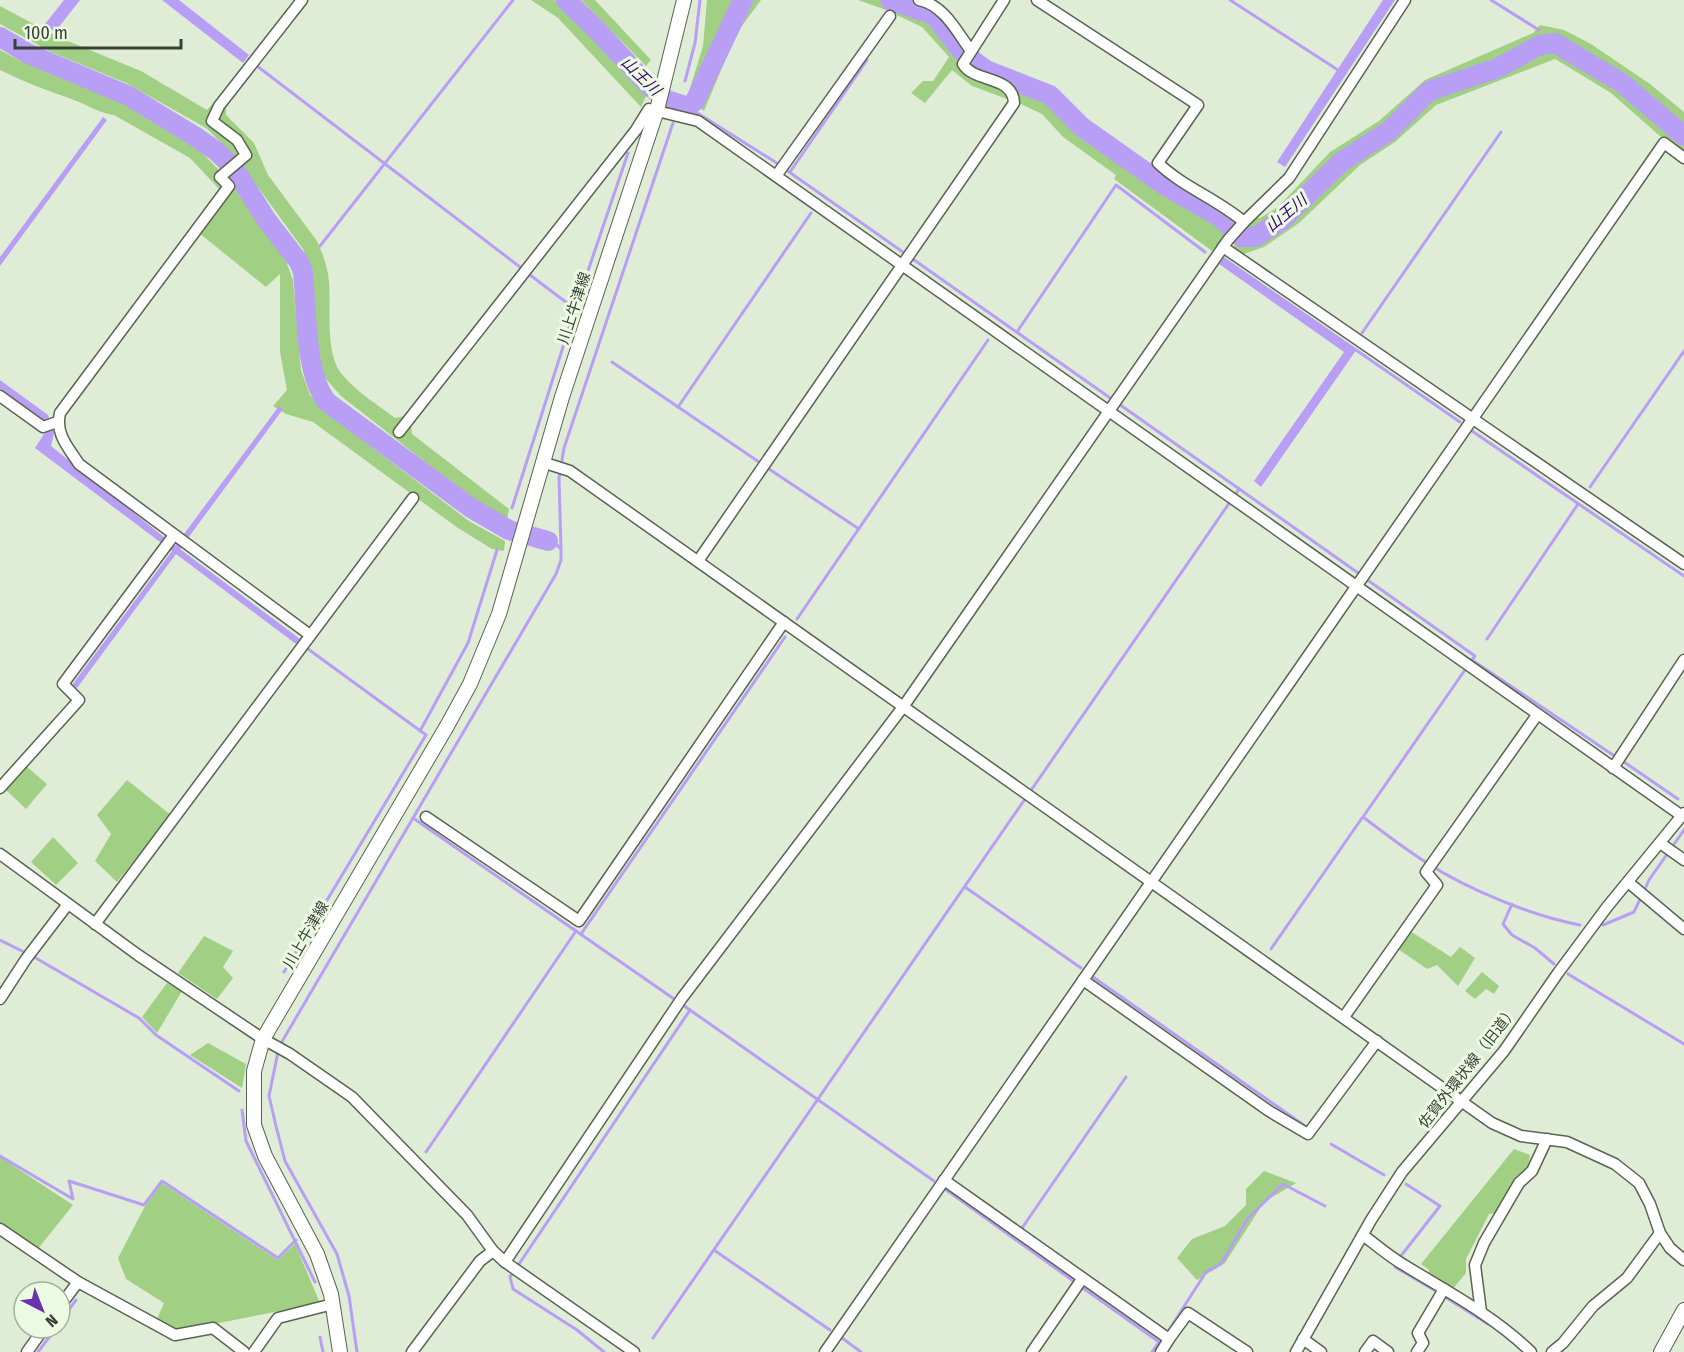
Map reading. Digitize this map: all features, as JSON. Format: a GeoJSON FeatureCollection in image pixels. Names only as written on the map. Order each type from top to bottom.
{"type":"FeatureCollection","features":[{"type":"Feature","properties":{"kind":"main road","name":"川上牛津線"},"geometry":{"type":"LineString","coordinates":[[340,1352],[331,1294],[317,1254],[265,1156],[254,1125],[254,1071],[267,1041],[470,684],[492,634],[526,518],[548,464],[562,397],[657,110],[684,0]]}},
{"type":"Feature","properties":{"kind":"main road"},"geometry":{"type":"LineString","coordinates":[[1661,1352],[1684,1310]]}},
{"type":"Feature","properties":{"kind":"street"},"geometry":{"type":"LineString","coordinates":[[302,0],[219,106],[212,121],[237,140],[246,155],[220,177],[229,186],[60,412],[57,422],[58,430],[79,464],[175,541],[310,635]]}},
{"type":"Feature","properties":{"kind":"street"},"geometry":{"type":"LineString","coordinates":[[919,0],[933,6],[944,15],[971,51]]}},
{"type":"Feature","properties":{"kind":"street"},"geometry":{"type":"LineString","coordinates":[[698,561],[1014,103],[1014,97],[1005,86],[967,70],[963,64],[1004,0]]}},
{"type":"Feature","properties":{"kind":"street"},"geometry":{"type":"LineString","coordinates":[[1037,0],[1198,105],[1158,163],[1167,172],[1228,209],[1244,222]]}},
{"type":"Feature","properties":{"kind":"street"},"geometry":{"type":"LineString","coordinates":[[505,1262],[679,1003],[903,707],[1225,243],[1289,178],[1405,0]]}},
{"type":"Feature","properties":{"kind":"street"},"geometry":{"type":"LineString","coordinates":[[776,176],[890,16]]}},
{"type":"Feature","properties":{"kind":"street"},"geometry":{"type":"LineString","coordinates":[[399,432],[636,130],[649,109],[698,121],[1537,715],[1683,814]]}},
{"type":"Feature","properties":{"kind":"street"},"geometry":{"type":"LineString","coordinates":[[825,1352],[1664,143],[1684,158]]}},
{"type":"Feature","properties":{"kind":"street"},"geometry":{"type":"LineString","coordinates":[[1225,243],[1684,564]]}},
{"type":"Feature","properties":{"kind":"street"},"geometry":{"type":"LineString","coordinates":[[0,396],[42,427],[57,422]]}},
{"type":"Feature","properties":{"kind":"street"},"geometry":{"type":"LineString","coordinates":[[548,464],[570,471],[1492,1123],[1521,1136],[1567,1142],[1615,1164],[1639,1183],[1650,1204],[1660,1233],[1670,1248],[1684,1260]]}},
{"type":"Feature","properties":{"kind":"street"},"geometry":{"type":"LineString","coordinates":[[95,924],[413,498]]}},
{"type":"Feature","properties":{"kind":"street"},"geometry":{"type":"LineString","coordinates":[[0,788],[79,700],[63,684],[175,541]]}},
{"type":"Feature","properties":{"kind":"street"},"geometry":{"type":"LineString","coordinates":[[426,817],[579,921],[784,622]]}},
{"type":"Feature","properties":{"kind":"street"},"geometry":{"type":"LineString","coordinates":[[1613,768],[1684,660]]}},
{"type":"Feature","properties":{"kind":"street"},"geometry":{"type":"LineString","coordinates":[[1344,1017],[1437,885],[1426,872],[1537,715]]}},
{"type":"Feature","properties":{"kind":"street","name":"佐賀外環状線（旧道）"},"geometry":{"type":"LineString","coordinates":[[1296,1352],[1363,1235],[1402,1173],[1504,1051],[1558,973],[1628,882],[1667,848],[1683,814]]}},
{"type":"Feature","properties":{"kind":"street"},"geometry":{"type":"LineString","coordinates":[[1667,848],[1684,860]]}},
{"type":"Feature","properties":{"kind":"street"},"geometry":{"type":"LineString","coordinates":[[0,854],[95,924],[352,1097],[467,1215],[493,1251],[505,1262],[634,1352]]}},
{"type":"Feature","properties":{"kind":"street"},"geometry":{"type":"LineString","coordinates":[[1628,882],[1684,929]]}},
{"type":"Feature","properties":{"kind":"street"},"geometry":{"type":"LineString","coordinates":[[0,999],[26,959],[68,904]]}},
{"type":"Feature","properties":{"kind":"street"},"geometry":{"type":"LineString","coordinates":[[1083,980],[1269,1111],[1308,1134],[1377,1041]]}},
{"type":"Feature","properties":{"kind":"street"},"geometry":{"type":"LineString","coordinates":[[1481,1312],[1476,1265],[1484,1243],[1519,1183],[1532,1171],[1547,1139]]}},
{"type":"Feature","properties":{"kind":"street"},"geometry":{"type":"LineString","coordinates":[[944,1180],[1169,1340]]}},
{"type":"Feature","properties":{"kind":"street"},"geometry":{"type":"LineString","coordinates":[[0,1229],[78,1282],[175,1335],[213,1328],[244,1352]]}},
{"type":"Feature","properties":{"kind":"street"},"geometry":{"type":"LineString","coordinates":[[1552,1352],[1563,1344],[1593,1306],[1627,1278],[1660,1233]]}},
{"type":"Feature","properties":{"kind":"street"},"geometry":{"type":"LineString","coordinates":[[1363,1235],[1401,1264],[1481,1312],[1511,1333],[1531,1352]]}},
{"type":"Feature","properties":{"kind":"street"},"geometry":{"type":"LineString","coordinates":[[412,1352],[480,1261],[493,1251]]}},
{"type":"Feature","properties":{"kind":"street"},"geometry":{"type":"LineString","coordinates":[[1032,1352],[1082,1279]]}},
{"type":"Feature","properties":{"kind":"street"},"geometry":{"type":"LineString","coordinates":[[72,1290],[78,1282]]}},
{"type":"Feature","properties":{"kind":"street"},"geometry":{"type":"LineString","coordinates":[[1417,1352],[1423,1343],[1418,1334],[1444,1289]]}},
{"type":"Feature","properties":{"kind":"street"},"geometry":{"type":"LineString","coordinates":[[254,1352],[278,1318],[333,1304]]}},
{"type":"Feature","properties":{"kind":"street"},"geometry":{"type":"LineString","coordinates":[[1161,1352],[1188,1313],[1247,1352]]}},
{"type":"Feature","properties":{"kind":"street"},"geometry":{"type":"LineString","coordinates":[[1303,1339],[1321,1352]]}},
{"type":"Feature","properties":{"kind":"street"},"geometry":{"type":"LineString","coordinates":[[1365,1352],[1373,1341],[1388,1352]]}},
{"type":"Feature","properties":{"kind":"green space"},"geometry":{"type":"Polygon","coordinates":[[[531,0],[555,0],[563,6],[647,94],[641,107],[558,18],[531,0]]]}},
{"type":"Feature","properties":{"kind":"green space"},"geometry":{"type":"Polygon","coordinates":[[[581,0],[595,0],[651,60],[646,66],[581,0]]]}},
{"type":"Feature","properties":{"kind":"green space"},"geometry":{"type":"Polygon","coordinates":[[[707,0],[738,0],[722,25],[694,96],[687,98],[703,46],[707,0]]]}},
{"type":"Feature","properties":{"kind":"green space"},"geometry":{"type":"Polygon","coordinates":[[[751,0],[761,0],[736,34],[704,111],[697,106],[742,12],[751,0]]]}},
{"type":"Feature","properties":{"kind":"green space"},"geometry":{"type":"Polygon","coordinates":[[[858,0],[879,0],[932,17],[956,52],[971,67],[1049,100],[1079,129],[1164,191],[1216,221],[1227,233],[1212,251],[1114,179],[1116,175],[1063,137],[1042,114],[972,86],[952,70],[925,103],[911,93],[923,81],[933,81],[949,57],[922,27],[858,0]]]}},
{"type":"Feature","properties":{"kind":"green space"},"geometry":{"type":"Polygon","coordinates":[[[0,6],[58,37],[141,71],[207,110],[217,99],[226,106],[226,115],[254,143],[268,175],[317,241],[325,261],[328,277],[333,354],[341,373],[360,392],[395,418],[405,416],[411,424],[412,434],[509,509],[507,519],[485,509],[341,396],[325,378],[316,346],[313,277],[303,249],[236,157],[206,128],[126,83],[51,52],[0,24],[0,6]]]}},
{"type":"Feature","properties":{"kind":"green space"},"geometry":{"type":"Polygon","coordinates":[[[1540,25],[1564,30],[1591,44],[1650,84],[1684,112],[1684,131],[1629,82],[1559,40],[1545,39],[1498,63],[1428,89],[1389,125],[1338,158],[1279,219],[1255,231],[1243,231],[1255,217],[1260,218],[1278,207],[1330,152],[1379,121],[1425,80],[1533,33],[1540,25]]]}},
{"type":"Feature","properties":{"kind":"green space"},"geometry":{"type":"Polygon","coordinates":[[[0,50],[120,102],[194,145],[228,179],[283,253],[293,280],[301,370],[310,395],[327,413],[469,521],[505,541],[504,551],[492,549],[458,528],[313,422],[286,414],[273,406],[287,390],[280,352],[280,274],[266,287],[199,233],[228,196],[190,158],[114,115],[98,111],[0,70],[0,50]]]}},
{"type":"Feature","properties":{"kind":"green space"},"geometry":{"type":"Polygon","coordinates":[[[1543,50],[1558,50],[1618,86],[1684,143],[1684,154],[1611,93],[1555,59],[1436,105],[1395,142],[1360,165],[1299,223],[1264,247],[1244,254],[1233,247],[1237,242],[1258,242],[1291,220],[1343,167],[1389,137],[1429,97],[1498,72],[1543,50]]]}},
{"type":"Feature","properties":{"kind":"green space"},"geometry":{"type":"Polygon","coordinates":[[[26,766],[47,784],[26,809],[6,790],[26,766]]]}},
{"type":"Feature","properties":{"kind":"green space"},"geometry":{"type":"Polygon","coordinates":[[[127,780],[171,815],[117,882],[95,861],[111,834],[97,815],[127,780]]]}},
{"type":"Feature","properties":{"kind":"green space"},"geometry":{"type":"Polygon","coordinates":[[[53,837],[78,863],[56,885],[31,862],[53,837]]]}},
{"type":"Feature","properties":{"kind":"green space"},"geometry":{"type":"Polygon","coordinates":[[[1410,931],[1451,957],[1460,947],[1475,958],[1458,986],[1437,965],[1427,969],[1398,949],[1410,931]]]}},
{"type":"Feature","properties":{"kind":"green space"},"geometry":{"type":"Polygon","coordinates":[[[204,936],[233,951],[223,967],[233,978],[217,999],[178,973],[204,936]]]}},
{"type":"Feature","properties":{"kind":"green space"},"geometry":{"type":"Polygon","coordinates":[[[1482,972],[1499,986],[1494,994],[1486,989],[1475,999],[1465,991],[1482,972]]]}},
{"type":"Feature","properties":{"kind":"green space"},"geometry":{"type":"Polygon","coordinates":[[[167,983],[182,991],[157,1033],[142,1017],[167,983]]]}},
{"type":"Feature","properties":{"kind":"green space"},"geometry":{"type":"Polygon","coordinates":[[[208,1043],[246,1064],[242,1088],[190,1055],[208,1043]]]}},
{"type":"Feature","properties":{"kind":"green space"},"geometry":{"type":"Polygon","coordinates":[[[1514,1149],[1530,1155],[1528,1167],[1517,1180],[1498,1213],[1489,1214],[1466,1259],[1466,1273],[1452,1290],[1429,1277],[1429,1270],[1421,1264],[1514,1149]]]}},
{"type":"Feature","properties":{"kind":"green space"},"geometry":{"type":"Polygon","coordinates":[[[0,1157],[73,1205],[37,1250],[0,1224],[0,1157]]]}},
{"type":"Feature","properties":{"kind":"green space"},"geometry":{"type":"Polygon","coordinates":[[[1264,1171],[1296,1183],[1264,1202],[1225,1263],[1197,1280],[1177,1258],[1192,1239],[1225,1226],[1246,1205],[1246,1189],[1264,1171]]]}},
{"type":"Feature","properties":{"kind":"green space"},"geometry":{"type":"Polygon","coordinates":[[[162,1183],[278,1260],[295,1244],[320,1303],[214,1324],[176,1329],[157,1319],[164,1303],[126,1279],[118,1258],[144,1208],[162,1183]]]}},
{"type":"Feature","properties":{"kind":"shaded area"},"geometry":{"type":"Polygon","coordinates":[[[64,0],[80,0],[55,32],[45,24],[64,0]]]}},
{"type":"Feature","properties":{"kind":"shaded area"},"geometry":{"type":"Polygon","coordinates":[[[162,0],[179,0],[249,55],[243,63],[162,0]]]}},
{"type":"Feature","properties":{"kind":"shaded area"},"geometry":{"type":"Polygon","coordinates":[[[1383,0],[1395,0],[1285,167],[1277,162],[1383,0]]]}},
{"type":"Feature","properties":{"kind":"shaded area"},"geometry":{"type":"Polygon","coordinates":[[[103,117],[107,120],[0,266],[0,257],[103,117]]]}},
{"type":"Feature","properties":{"kind":"shaded area"},"geometry":{"type":"Polygon","coordinates":[[[1224,257],[1357,349],[1261,487],[1254,481],[1344,352],[1219,264],[1224,257]]]}},
{"type":"Feature","properties":{"kind":"shaded area"},"geometry":{"type":"Polygon","coordinates":[[[0,380],[48,415],[54,433],[51,446],[175,546],[279,406],[283,409],[180,549],[300,639],[296,644],[176,554],[77,688],[72,685],[172,551],[35,448],[46,431],[44,420],[0,389],[0,380]]]}},
{"type":"Feature","properties":{"kind":"waterway"},"geometry":{"type":"LineString","coordinates":[[320,246],[513,0]]}},
{"type":"Feature","properties":{"kind":"waterway","name":"山王川"},"geometry":{"type":"LineString","coordinates":[[566,0],[648,85],[667,100],[688,107],[695,101],[743,0]]}},
{"type":"Feature","properties":{"kind":"waterway"},"geometry":{"type":"LineString","coordinates":[[685,81],[695,43],[700,0]]}},
{"type":"Feature","properties":{"kind":"waterway","name":"山王川"},"geometry":{"type":"LineString","coordinates":[[890,0],[934,15],[963,53],[986,70],[1050,95],[1082,127],[1164,185],[1220,217],[1241,237],[1255,237],[1281,221],[1341,162],[1389,131],[1429,91],[1498,68],[1540,45],[1555,43],[1622,83],[1684,136]]}},
{"type":"Feature","properties":{"kind":"waterway"},"geometry":{"type":"LineString","coordinates":[[1230,0],[1338,70]]}},
{"type":"Feature","properties":{"kind":"waterway"},"geometry":{"type":"LineString","coordinates":[[1491,0],[1539,30]]}},
{"type":"Feature","properties":{"kind":"waterway"},"geometry":{"type":"LineString","coordinates":[[0,37],[29,54],[129,96],[216,151],[234,168],[266,219],[299,262],[303,272],[310,358],[314,375],[327,402],[471,508],[509,530],[548,541]]}},
{"type":"Feature","properties":{"kind":"waterway"},"geometry":{"type":"LineString","coordinates":[[790,172],[867,60]]}},
{"type":"Feature","properties":{"kind":"waterway"},"geometry":{"type":"LineString","coordinates":[[257,66],[520,267]]}},
{"type":"Feature","properties":{"kind":"waterway"},"geometry":{"type":"LineString","coordinates":[[688,107],[780,165]]}},
{"type":"Feature","properties":{"kind":"waterway"},"geometry":{"type":"LineString","coordinates":[[561,549],[559,478],[564,448],[673,123]]}},
{"type":"Feature","properties":{"kind":"waterway"},"geometry":{"type":"LineString","coordinates":[[1362,333],[1501,132]]}},
{"type":"Feature","properties":{"kind":"waterway"},"geometry":{"type":"LineString","coordinates":[[512,508],[575,309],[628,153]]}},
{"type":"Feature","properties":{"kind":"waterway"},"geometry":{"type":"LineString","coordinates":[[785,169],[1113,400]]}},
{"type":"Feature","properties":{"kind":"waterway"},"geometry":{"type":"LineString","coordinates":[[1017,332],[1116,185],[1205,252]]}},
{"type":"Feature","properties":{"kind":"waterway"},"geometry":{"type":"LineString","coordinates":[[678,407],[811,213]]}},
{"type":"Feature","properties":{"kind":"waterway"},"geometry":{"type":"LineString","coordinates":[[530,275],[575,309]]}},
{"type":"Feature","properties":{"kind":"waterway"},"geometry":{"type":"LineString","coordinates":[[797,619],[988,340]]}},
{"type":"Feature","properties":{"kind":"waterway"},"geometry":{"type":"LineString","coordinates":[[1356,350],[1460,422]]}},
{"type":"Feature","properties":{"kind":"waterway"},"geometry":{"type":"LineString","coordinates":[[1590,487],[1684,351]]}},
{"type":"Feature","properties":{"kind":"waterway"},"geometry":{"type":"LineString","coordinates":[[612,362],[759,462]]}},
{"type":"Feature","properties":{"kind":"waterway"},"geometry":{"type":"LineString","coordinates":[[1119,404],[1361,575]]}},
{"type":"Feature","properties":{"kind":"waterway"},"geometry":{"type":"LineString","coordinates":[[1472,431],[1684,576]]}},
{"type":"Feature","properties":{"kind":"waterway"},"geometry":{"type":"LineString","coordinates":[[769,469],[859,529]]}},
{"type":"Feature","properties":{"kind":"waterway"},"geometry":{"type":"LineString","coordinates":[[653,1338],[1239,489]]}},
{"type":"Feature","properties":{"kind":"waterway"},"geometry":{"type":"LineString","coordinates":[[1487,639],[1578,504]]}},
{"type":"Feature","properties":{"kind":"waterway"},"geometry":{"type":"LineString","coordinates":[[280,1045],[556,574],[561,560],[561,549],[554,542],[548,541]]}},
{"type":"Feature","properties":{"kind":"waterway"},"geometry":{"type":"LineString","coordinates":[[420,731],[468,643],[497,550]]}},
{"type":"Feature","properties":{"kind":"waterway"},"geometry":{"type":"LineString","coordinates":[[1366,579],[1475,656],[1470,662]]}},
{"type":"Feature","properties":{"kind":"waterway"},"geometry":{"type":"LineString","coordinates":[[581,934],[785,637]]}},
{"type":"Feature","properties":{"kind":"waterway"},"geometry":{"type":"LineString","coordinates":[[284,972],[426,735],[308,649]]}},
{"type":"Feature","properties":{"kind":"waterway"},"geometry":{"type":"LineString","coordinates":[[1472,660],[1613,755]]}},
{"type":"Feature","properties":{"kind":"waterway"},"geometry":{"type":"LineString","coordinates":[[1467,667],[1363,817],[1419,858],[1461,882],[1521,908],[1580,925]]}},
{"type":"Feature","properties":{"kind":"waterway"},"geometry":{"type":"LineString","coordinates":[[1624,762],[1678,799]]}},
{"type":"Feature","properties":{"kind":"waterway"},"geometry":{"type":"LineString","coordinates":[[413,818],[690,1010],[517,1267]]}},
{"type":"Feature","properties":{"kind":"waterway"},"geometry":{"type":"LineString","coordinates":[[1271,949],[1362,818]]}},
{"type":"Feature","properties":{"kind":"waterway"},"geometry":{"type":"LineString","coordinates":[[1644,891],[1649,880],[1684,830]]}},
{"type":"Feature","properties":{"kind":"waterway"},"geometry":{"type":"LineString","coordinates":[[965,887],[1081,968]]}},
{"type":"Feature","properties":{"kind":"waterway"},"geometry":{"type":"LineString","coordinates":[[1603,925],[1634,912],[1641,897]]}},
{"type":"Feature","properties":{"kind":"waterway"},"geometry":{"type":"LineString","coordinates":[[1512,904],[1503,924],[1512,935],[1535,948],[1554,964]]}},
{"type":"Feature","properties":{"kind":"waterway"},"geometry":{"type":"LineString","coordinates":[[426,1152],[576,931]]}},
{"type":"Feature","properties":{"kind":"waterway"},"geometry":{"type":"LineString","coordinates":[[0,940],[24,952]]}},
{"type":"Feature","properties":{"kind":"waterway"},"geometry":{"type":"LineString","coordinates":[[34,957],[139,1018],[156,1035],[239,1091]]}},
{"type":"Feature","properties":{"kind":"waterway"},"geometry":{"type":"LineString","coordinates":[[1568,974],[1684,1044]]}},
{"type":"Feature","properties":{"kind":"waterway"},"geometry":{"type":"LineString","coordinates":[[1093,977],[1305,1126]]}},
{"type":"Feature","properties":{"kind":"waterway"},"geometry":{"type":"LineString","coordinates":[[690,1010],[934,1181]]}},
{"type":"Feature","properties":{"kind":"waterway"},"geometry":{"type":"LineString","coordinates":[[278,1052],[269,1096],[285,1161],[337,1254],[349,1296],[357,1352]]}},
{"type":"Feature","properties":{"kind":"waterway"},"geometry":{"type":"LineString","coordinates":[[1022,1228],[1126,1077]]}},
{"type":"Feature","properties":{"kind":"waterway"},"geometry":{"type":"LineString","coordinates":[[242,1110],[246,1141],[315,1282]]}},
{"type":"Feature","properties":{"kind":"waterway"},"geometry":{"type":"LineString","coordinates":[[1331,1144],[1384,1175]]}},
{"type":"Feature","properties":{"kind":"waterway"},"geometry":{"type":"LineString","coordinates":[[0,1156],[73,1199],[69,1181],[144,1205],[162,1181],[278,1258],[296,1240]]}},
{"type":"Feature","properties":{"kind":"waterway"},"geometry":{"type":"LineString","coordinates":[[1169,1330],[1206,1272],[1221,1264],[1248,1218],[1283,1184],[1325,1206]]}},
{"type":"Feature","properties":{"kind":"waterway"},"geometry":{"type":"LineString","coordinates":[[1400,1257],[1440,1206],[1406,1184]]}},
{"type":"Feature","properties":{"kind":"waterway"},"geometry":{"type":"LineString","coordinates":[[945,1189],[1072,1280]]}},
{"type":"Feature","properties":{"kind":"waterway"},"geometry":{"type":"LineString","coordinates":[[714,1250],[830,1330]]}},
{"type":"Feature","properties":{"kind":"waterway"},"geometry":{"type":"LineString","coordinates":[[1395,1267],[1434,1290]]}},
{"type":"Feature","properties":{"kind":"waterway"},"geometry":{"type":"LineString","coordinates":[[513,1272],[510,1277],[513,1289],[577,1330],[604,1352]]}},
{"type":"Feature","properties":{"kind":"waterway"},"geometry":{"type":"LineString","coordinates":[[1083,1288],[1159,1342],[1152,1352]]}},
{"type":"Feature","properties":{"kind":"waterway"},"geometry":{"type":"LineString","coordinates":[[1445,1297],[1488,1324]]}},
{"type":"Feature","properties":{"kind":"waterway"},"geometry":{"type":"LineString","coordinates":[[72,1306],[76,1300]]}},
{"type":"Feature","properties":{"kind":"waterway"},"geometry":{"type":"LineString","coordinates":[[320,1337],[323,1352]]}},
{"type":"Feature","properties":{"kind":"waterway"},"geometry":{"type":"LineString","coordinates":[[842,1338],[861,1352]]}},
{"type":"Feature","properties":{"kind":"waterway"},"geometry":{"type":"LineString","coordinates":[[38,1352],[47,1340]]}}]}
